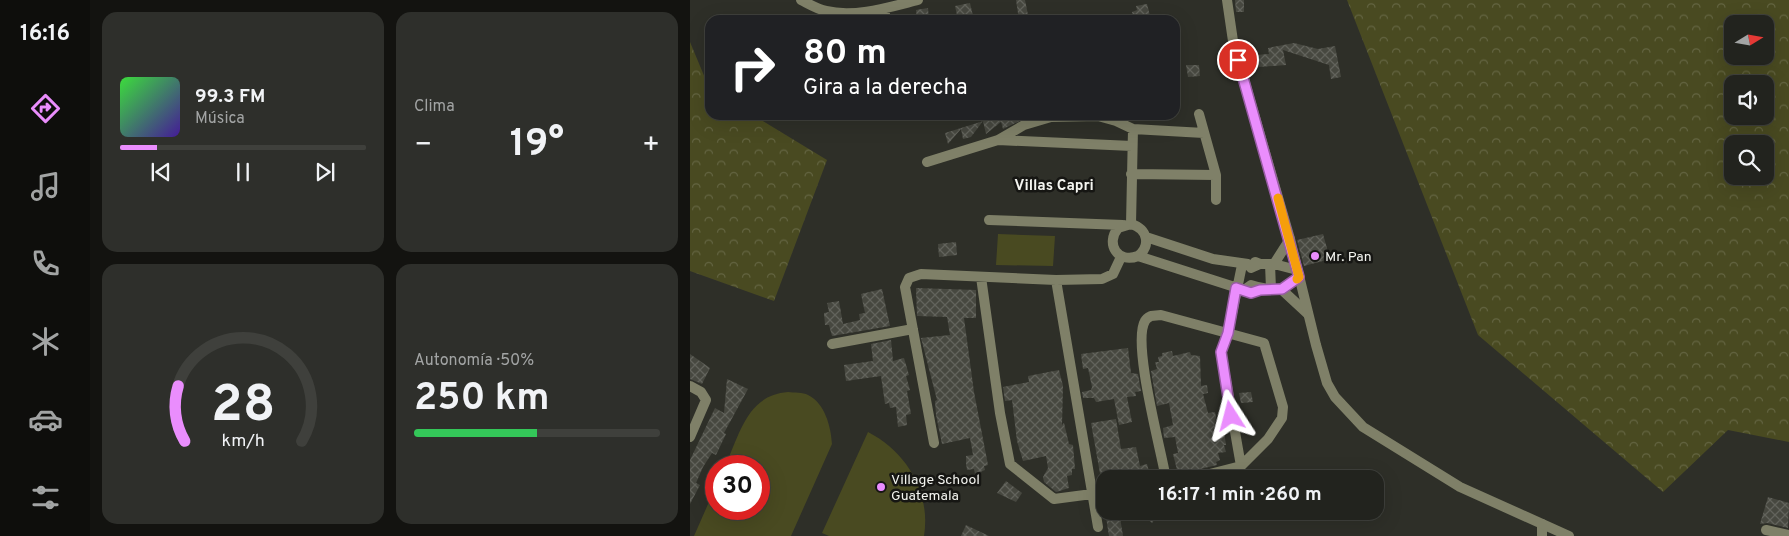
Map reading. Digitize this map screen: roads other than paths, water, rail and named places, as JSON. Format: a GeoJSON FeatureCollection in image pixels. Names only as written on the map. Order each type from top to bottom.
{"type":"FeatureCollection","features":[{"type":"Feature","properties":{"kind":"street"},"geometry":{"type":"LineString","coordinates":[[801,0],[823,11],[834,13],[884,9],[918,0]]}},
{"type":"Feature","properties":{"kind":"street"},"geometry":{"type":"LineString","coordinates":[[1227,0],[1233,42],[1290,239],[1321,364],[1331,390],[1340,405],[1364,427],[1460,487],[1569,536]]}},
{"type":"Feature","properties":{"kind":"street"},"geometry":{"type":"LineString","coordinates":[[884,9],[885,15]]}},
{"type":"Feature","properties":{"kind":"street"},"geometry":{"type":"LineString","coordinates":[[1199,114],[1216,175],[1216,200]]}},
{"type":"Feature","properties":{"kind":"street"},"geometry":{"type":"LineString","coordinates":[[927,162],[998,140],[1024,126],[1045,120]]}},
{"type":"Feature","properties":{"kind":"street"},"geometry":{"type":"LineString","coordinates":[[1112,120],[1133,129],[1204,134]]}},
{"type":"Feature","properties":{"kind":"street"},"geometry":{"type":"LineString","coordinates":[[1127,225],[1133,129]]}},
{"type":"Feature","properties":{"kind":"street"},"geometry":{"type":"LineString","coordinates":[[998,140],[1132,146]]}},
{"type":"Feature","properties":{"kind":"street"},"geometry":{"type":"LineString","coordinates":[[1131,174],[1216,175]]}},
{"type":"Feature","properties":{"kind":"street"},"geometry":{"type":"LineString","coordinates":[[989,220],[1140,227],[1146,237],[1145,248],[1138,256]]}},
{"type":"Feature","properties":{"kind":"street"},"geometry":{"type":"LineString","coordinates":[[1127,225],[1118,228],[1112,238],[1114,249],[1121,257],[1127,259],[1138,256],[1240,289],[1251,286],[1260,290],[1276,289],[1298,273]]}},
{"type":"Feature","properties":{"kind":"street"},"geometry":{"type":"LineString","coordinates":[[1146,237],[1213,259],[1245,264],[1252,261],[1260,264],[1272,264],[1298,273]]}},
{"type":"Feature","properties":{"kind":"street"},"geometry":{"type":"LineString","coordinates":[[1290,239],[1272,264],[1276,289],[1308,314]]}},
{"type":"Feature","properties":{"kind":"street"},"geometry":{"type":"LineString","coordinates":[[934,443],[904,287],[910,278],[921,274],[1056,280],[1108,278],[1113,274],[1121,257]]}},
{"type":"Feature","properties":{"kind":"street"},"geometry":{"type":"LineString","coordinates":[[1241,466],[1221,352],[1240,289],[1245,264]]}},
{"type":"Feature","properties":{"kind":"street"},"geometry":{"type":"LineString","coordinates":[[981,277],[1000,413],[1010,464],[1054,499],[1092,494]]}},
{"type":"Feature","properties":{"kind":"street"},"geometry":{"type":"LineString","coordinates":[[1056,280],[1098,527]]}},
{"type":"Feature","properties":{"kind":"street"},"geometry":{"type":"LineString","coordinates":[[1165,470],[1143,367],[1142,342],[1144,322],[1151,316],[1161,315],[1264,343],[1283,406],[1282,418],[1241,466],[1225,470]]}},
{"type":"Feature","properties":{"kind":"street"},"geometry":{"type":"LineString","coordinates":[[832,344],[913,329]]}},
{"type":"Feature","properties":{"kind":"street"},"geometry":{"type":"LineString","coordinates":[[690,386],[701,392],[706,400],[690,437]]}},
{"type":"Feature","properties":{"kind":"street"},"geometry":{"type":"LineString","coordinates":[[1542,524],[1542,536]]}},
{"type":"Feature","properties":{"kind":"street"},"geometry":{"type":"LineString","coordinates":[[1766,530],[1789,535]]}},
{"type":"Feature","properties":{"kind":"place","name":"Mr. Pan"},"geometry":{"type":"Point","coordinates":[1315,256]}},
{"type":"Feature","properties":{"kind":"place","name":"Village School Guatemala"},"geometry":{"type":"Point","coordinates":[881,487]}},
{"type":"Feature","properties":{"kind":"district","name":"Villas Capri"},"geometry":{"type":"Point","coordinates":[1054,185]}}]}
